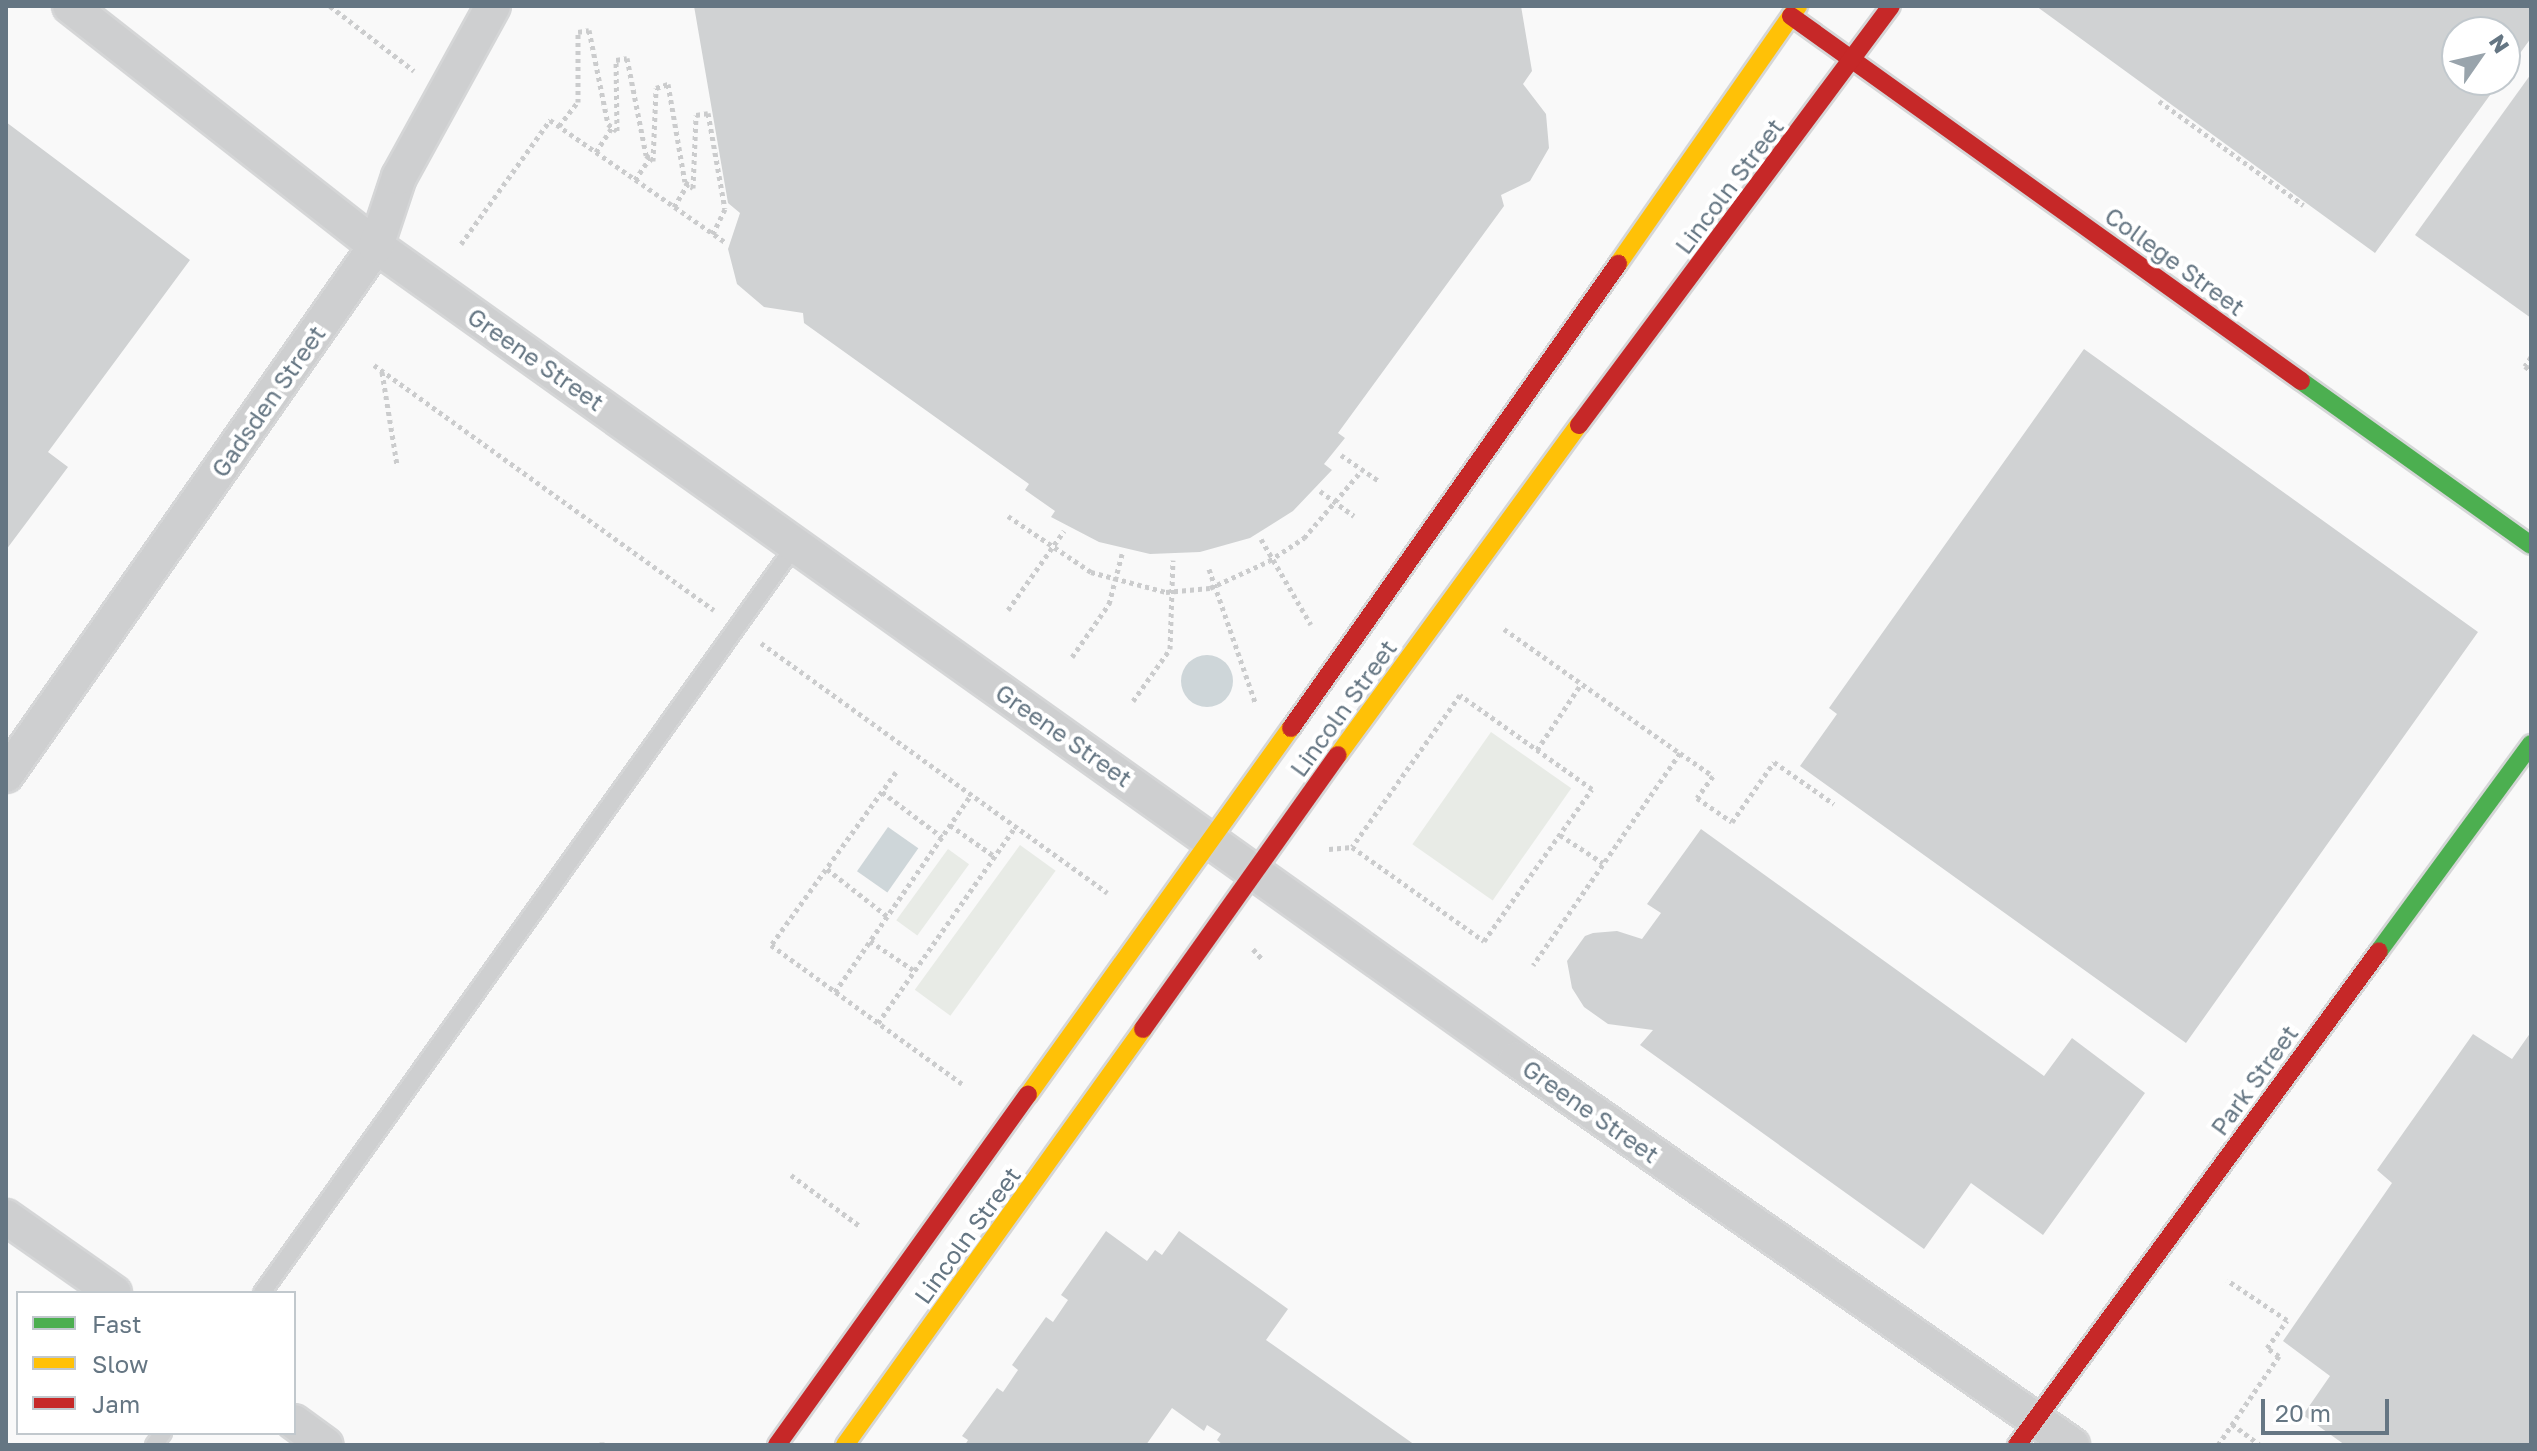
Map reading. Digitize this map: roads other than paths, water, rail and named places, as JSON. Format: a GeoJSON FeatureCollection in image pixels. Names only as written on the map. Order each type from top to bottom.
{"type":"FeatureCollection","features":[{"type":"Feature","properties":{"kind":"street","name":"Greene Street"},"geometry":{"type":"LineString","coordinates":[[70,6],[376,246],[1516,1059],[2027,1432],[2072,1445]]}},
{"type":"Feature","properties":{"kind":"street","name":"Gadsden Street"},"geometry":{"type":"LineString","coordinates":[[6,775],[376,246],[399,177],[493,6]]}},
{"type":"Feature","properties":{"kind":"street","name":"Lincoln Street"},"geometry":{"type":"LineString","coordinates":[[845,1445],[1466,577],[1891,6]]}},
{"type":"Feature","properties":{"kind":"street","name":"Lincoln Street"},"geometry":{"type":"LineString","coordinates":[[777,1445],[1412,560],[1795,11]]}},
{"type":"Feature","properties":{"kind":"street","name":"College Street"},"geometry":{"type":"LineString","coordinates":[[1795,11],[1853,60],[2531,545]]}},
{"type":"Feature","properties":{"kind":"street","name":"Park Street"},"geometry":{"type":"LineString","coordinates":[[2027,1432],[2531,744]]}},
{"type":"Feature","properties":{"kind":"street"},"geometry":{"type":"LineString","coordinates":[[6,1217],[111,1291]]}},
{"type":"Feature","properties":{"kind":"street"},"geometry":{"type":"LineString","coordinates":[[296,1423],[326,1445]]}},
{"type":"Feature","properties":{"kind":"lane"},"geometry":{"type":"LineString","coordinates":[[263,1291],[796,544]]}}]}
